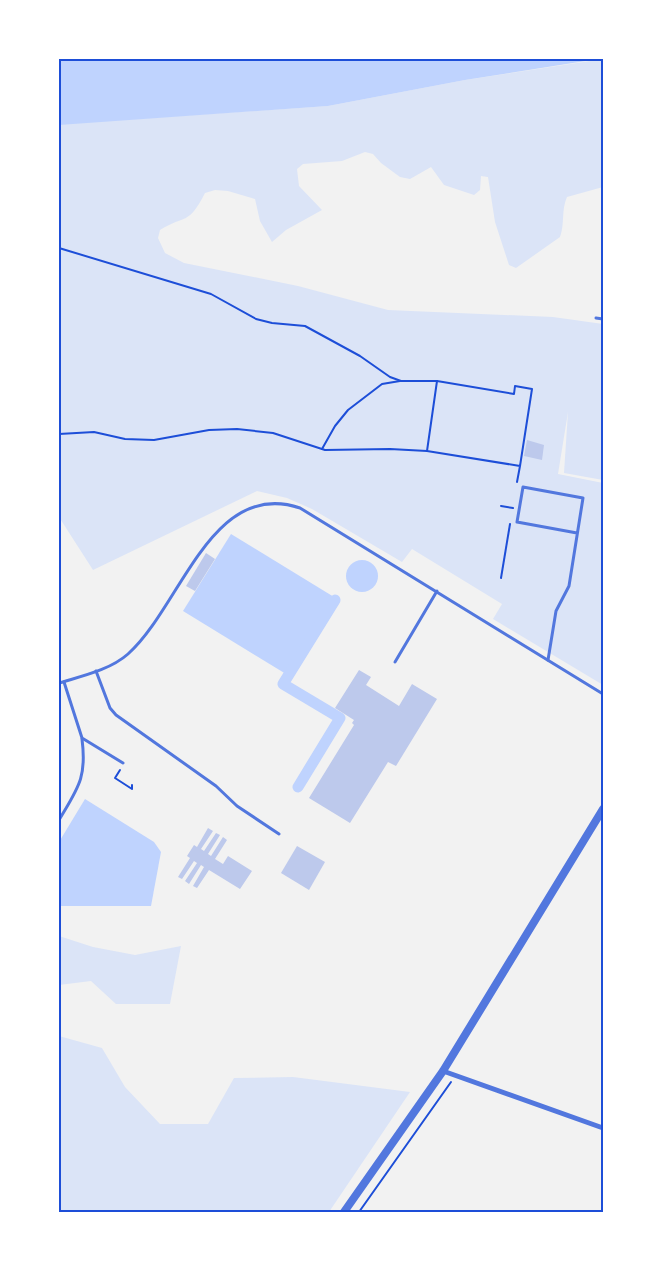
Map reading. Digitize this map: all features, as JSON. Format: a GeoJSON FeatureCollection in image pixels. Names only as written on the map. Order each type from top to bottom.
{"type":"FeatureCollection","features":[{"type":"Feature","properties":{"kind":"street"},"geometry":{"type":"LineString","coordinates":[[344,1212],[443,1071],[603,809]]}},
{"type":"Feature","properties":{"kind":"street"},"geometry":{"type":"LineString","coordinates":[[443,1071],[603,1128]]}},
{"type":"Feature","properties":{"kind":"lane"},"geometry":{"type":"LineString","coordinates":[[596,318],[603,319]]}},
{"type":"Feature","properties":{"kind":"lane"},"geometry":{"type":"LineString","coordinates":[[548,660],[556,611],[569,586],[583,498],[523,487],[517,522],[577,533]]}},
{"type":"Feature","properties":{"kind":"lane"},"geometry":{"type":"LineString","coordinates":[[59,683],[119,662],[145,636],[212,536],[223,524],[236,514],[261,504],[280,503],[300,508],[603,694]]}},
{"type":"Feature","properties":{"kind":"lane"},"geometry":{"type":"LineString","coordinates":[[395,662],[437,592]]}},
{"type":"Feature","properties":{"kind":"lane"},"geometry":{"type":"LineString","coordinates":[[96,670],[110,708],[121,720],[216,786],[237,806],[279,834]]}},
{"type":"Feature","properties":{"kind":"lane"},"geometry":{"type":"LineString","coordinates":[[59,820],[83,775],[85,759],[82,738],[64,682]]}},
{"type":"Feature","properties":{"kind":"lane"},"geometry":{"type":"LineString","coordinates":[[82,738],[123,763]]}},
{"type":"Feature","properties":{"kind":"path"},"geometry":{"type":"LineString","coordinates":[[59,248],[211,294],[256,318],[272,323],[305,326],[360,356],[390,377],[402,381]]}},
{"type":"Feature","properties":{"kind":"path"},"geometry":{"type":"LineString","coordinates":[[322,449],[335,426],[348,410],[382,384],[402,381],[437,381],[514,394],[515,386],[532,389],[517,483]]}},
{"type":"Feature","properties":{"kind":"path"},"geometry":{"type":"LineString","coordinates":[[427,451],[437,381]]}},
{"type":"Feature","properties":{"kind":"path"},"geometry":{"type":"LineString","coordinates":[[59,434],[94,432],[125,439],[154,440],[209,430],[237,429],[273,433],[322,449],[427,451],[520,466]]}},
{"type":"Feature","properties":{"kind":"path"},"geometry":{"type":"LineString","coordinates":[[500,506],[513,508],[514,503]]}},
{"type":"Feature","properties":{"kind":"path"},"geometry":{"type":"LineString","coordinates":[[501,578],[511,517]]}},
{"type":"Feature","properties":{"kind":"path"},"geometry":{"type":"LineString","coordinates":[[123,763],[115,778],[132,789],[132,785]]}},
{"type":"Feature","properties":{"kind":"path"},"geometry":{"type":"LineString","coordinates":[[359,1212],[455,1076]]}},
{"type":"Feature","properties":{"kind":"shaded area"},"geometry":{"type":"Polygon","coordinates":[[[603,59],[603,187],[567,197],[560,237],[516,268],[509,265],[495,222],[488,177],[481,176],[480,190],[474,195],[444,185],[431,167],[410,179],[400,177],[381,163],[373,154],[365,152],[342,161],[303,164],[297,169],[299,186],[322,210],[286,230],[272,242],[260,221],[255,199],[228,191],[215,190],[205,193],[194,210],[186,218],[160,230],[158,238],[165,253],[184,263],[298,286],[388,310],[553,317],[603,324],[603,480],[564,473],[568,412],[558,474],[603,483],[603,685],[493,619],[502,604],[412,549],[402,562],[312,509],[287,498],[257,491],[93,570],[59,517],[59,124],[328,106],[465,80],[603,59]]]}},
{"type":"Feature","properties":{"kind":"shaded area"},"geometry":{"type":"Polygon","coordinates":[[[59,936],[93,947],[135,955],[181,946],[170,1004],[116,1004],[91,981],[59,985],[59,936]]]}},
{"type":"Feature","properties":{"kind":"shaded area"},"geometry":{"type":"Polygon","coordinates":[[[59,1036],[102,1048],[125,1087],[160,1124],[208,1124],[234,1078],[293,1077],[410,1092],[329,1212],[59,1212],[59,1036]]]}},
{"type":"Feature","properties":{"kind":"water"},"geometry":{"type":"Polygon","coordinates":[[[59,59],[598,59],[465,80],[328,106],[59,125],[59,59]]]}},
{"type":"Feature","properties":{"kind":"water"},"geometry":{"type":"Polygon","coordinates":[[[231,534],[334,597],[286,674],[183,611],[231,534]]]}},
{"type":"Feature","properties":{"kind":"water"},"geometry":{"type":"Polygon","coordinates":[[[362,560],[368,561],[373,565],[377,570],[377,582],[373,587],[368,591],[362,592],[356,591],[351,587],[347,582],[346,576],[347,570],[351,565],[356,561],[362,560]]]}},
{"type":"Feature","properties":{"kind":"water"},"geometry":{"type":"Polygon","coordinates":[[[85,799],[154,842],[161,852],[151,906],[59,906],[59,842],[85,799]]]}},
{"type":"Feature","properties":{"kind":"building"},"geometry":{"type":"Polygon","coordinates":[[[527,440],[544,445],[542,460],[524,456],[527,440]]]}},
{"type":"Feature","properties":{"kind":"building"},"geometry":{"type":"Polygon","coordinates":[[[206,553],[215,559],[195,591],[186,586],[206,553]]]}},
{"type":"Feature","properties":{"kind":"building"},"geometry":{"type":"Polygon","coordinates":[[[359,670],[371,677],[366,685],[399,706],[412,684],[437,699],[396,766],[388,762],[350,823],[309,798],[354,725],[352,723],[354,720],[335,708],[359,670]]]}},
{"type":"Feature","properties":{"kind":"building"},"geometry":{"type":"Polygon","coordinates":[[[208,828],[213,831],[201,849],[204,851],[216,833],[220,835],[208,854],[211,856],[223,837],[227,840],[215,859],[223,864],[228,856],[252,871],[240,889],[209,870],[197,888],[193,886],[204,867],[201,865],[189,884],[185,881],[197,863],[194,861],[182,879],[178,877],[190,858],[187,856],[194,845],[197,847],[208,828]]]}},
{"type":"Feature","properties":{"kind":"building"},"geometry":{"type":"Polygon","coordinates":[[[297,846],[325,862],[309,890],[281,873],[297,846]]]}},
{"type":"Feature","properties":{"kind":"waterway"},"geometry":{"type":"LineString","coordinates":[[298,787],[340,718],[283,684],[335,600]]}}]}
